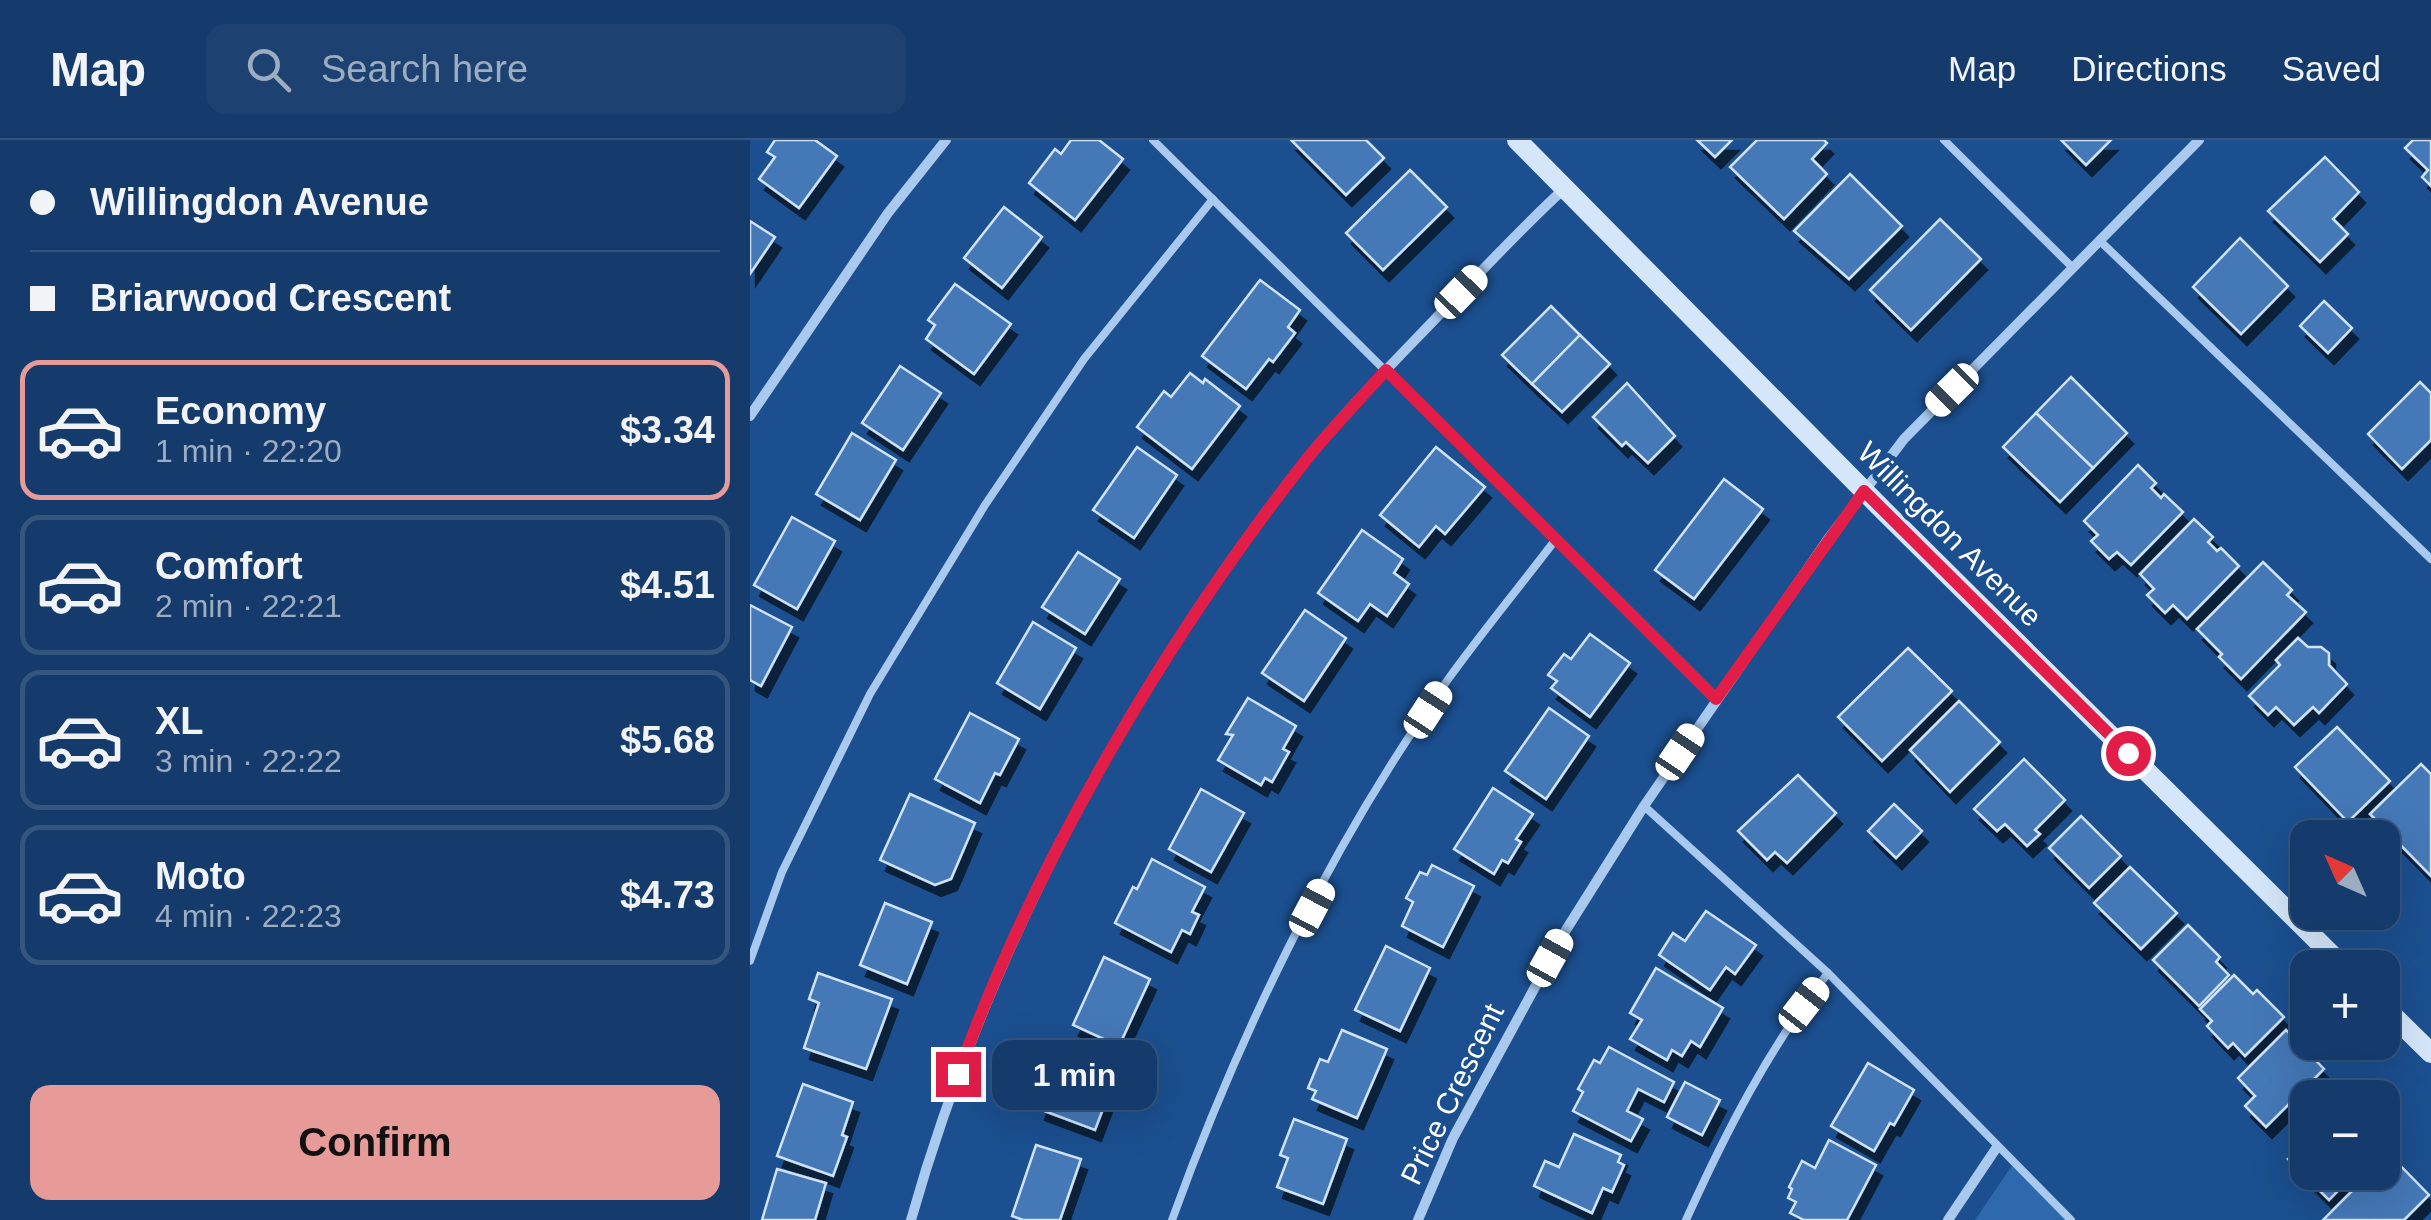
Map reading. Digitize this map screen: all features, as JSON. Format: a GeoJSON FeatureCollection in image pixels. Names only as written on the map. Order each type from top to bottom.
{"type":"FeatureCollection","features":[{"type":"Feature","properties":{"kind":"main road","name":"Willingdon Avenue"},"geometry":{"type":"LineString","coordinates":[[1517,140],[2327,950]]}},
{"type":"Feature","properties":{"kind":"main road"},"geometry":{"type":"LineString","coordinates":[[2400,1023],[2431,1053]]}},
{"type":"Feature","properties":{"kind":"street"},"geometry":{"type":"LineString","coordinates":[[750,416],[888,213],[946,140]]}},
{"type":"Feature","properties":{"kind":"street","name":"Price Crescent"},"geometry":{"type":"LineString","coordinates":[[1418,1220],[1453,1138],[1566,930],[1716,699],[1864,491],[1904,439],[2199,140]]}},
{"type":"Feature","properties":{"kind":"street"},"geometry":{"type":"LineString","coordinates":[[911,1220],[932,1146],[985,1006],[1044,878],[1123,732],[1252,533],[1312,452],[1386,370],[1566,187]]}},
{"type":"Feature","properties":{"kind":"street"},"geometry":{"type":"LineString","coordinates":[[1948,1220],[1997,1147]]}},
{"type":"Feature","properties":{"kind":"lane"},"geometry":{"type":"LineString","coordinates":[[1153,140],[1716,699]]}},
{"type":"Feature","properties":{"kind":"lane"},"geometry":{"type":"LineString","coordinates":[[1944,140],[2073,268]]}},
{"type":"Feature","properties":{"kind":"lane"},"geometry":{"type":"LineString","coordinates":[[750,961],[782,872],[870,694],[985,506],[1084,359],[1212,199]]}},
{"type":"Feature","properties":{"kind":"lane"},"geometry":{"type":"LineString","coordinates":[[2100,242],[2431,558]]}},
{"type":"Feature","properties":{"kind":"lane"},"geometry":{"type":"LineString","coordinates":[[1172,1220],[1198,1149],[1274,978],[1369,803],[1448,680],[1556,539]]}},
{"type":"Feature","properties":{"kind":"lane"},"geometry":{"type":"LineString","coordinates":[[1644,806],[1828,973],[2071,1220]]}},
{"type":"Feature","properties":{"kind":"lane"},"geometry":{"type":"LineString","coordinates":[[1686,1220],[1722,1142],[1804,1005],[1828,973]]}},
{"type":"Feature","properties":{"kind":"shaded area"},"geometry":{"type":"Polygon","coordinates":[[[2013,1164],[2071,1220],[1975,1220],[2013,1164]]]}},
{"type":"Feature","properties":{"kind":"building"},"geometry":{"type":"Polygon","coordinates":[[[775,140],[815,140],[837,156],[799,208],[759,179],[775,157],[767,152],[775,140]]]}},
{"type":"Feature","properties":{"kind":"building"},"geometry":{"type":"Polygon","coordinates":[[[1071,140],[1099,140],[1123,159],[1075,220],[1029,183],[1055,149],[1061,154],[1071,140]]]}},
{"type":"Feature","properties":{"kind":"building"},"geometry":{"type":"Polygon","coordinates":[[[1291,140],[1366,140],[1384,158],[1346,195],[1291,140]]]}},
{"type":"Feature","properties":{"kind":"building"},"geometry":{"type":"Polygon","coordinates":[[[1697,140],[1732,140],[1715,157],[1697,140]]]}},
{"type":"Feature","properties":{"kind":"building"},"geometry":{"type":"Polygon","coordinates":[[[1757,140],[1827,143],[1812,159],[1827,174],[1784,219],[1730,167],[1757,140]]]}},
{"type":"Feature","properties":{"kind":"building"},"geometry":{"type":"Polygon","coordinates":[[[2061,140],[2111,140],[2086,165],[2061,140]]]}},
{"type":"Feature","properties":{"kind":"building"},"geometry":{"type":"Polygon","coordinates":[[[2413,140],[2431,140],[2431,186],[2422,177],[2428,170],[2405,148],[2413,140]]]}},
{"type":"Feature","properties":{"kind":"building"},"geometry":{"type":"Polygon","coordinates":[[[2325,157],[2359,192],[2333,219],[2348,234],[2320,262],[2268,211],[2325,157]]]}},
{"type":"Feature","properties":{"kind":"building"},"geometry":{"type":"Polygon","coordinates":[[[1410,170],[1447,207],[1383,270],[1346,233],[1410,170]]]}},
{"type":"Feature","properties":{"kind":"building"},"geometry":{"type":"Polygon","coordinates":[[[1850,174],[1902,226],[1849,279],[1794,231],[1850,174]]]}},
{"type":"Feature","properties":{"kind":"building"},"geometry":{"type":"Polygon","coordinates":[[[1004,207],[1042,237],[1002,288],[964,258],[1004,207]]]}},
{"type":"Feature","properties":{"kind":"building"},"geometry":{"type":"Polygon","coordinates":[[[1940,219],[1981,259],[1911,330],[1870,290],[1940,219]]]}},
{"type":"Feature","properties":{"kind":"building"},"geometry":{"type":"Polygon","coordinates":[[[750,221],[775,237],[750,274],[750,221]]]}},
{"type":"Feature","properties":{"kind":"building"},"geometry":{"type":"Polygon","coordinates":[[[2240,238],[2288,286],[2241,334],[2193,287],[2240,238]]]}},
{"type":"Feature","properties":{"kind":"building"},"geometry":{"type":"Polygon","coordinates":[[[1260,280],[1300,310],[1288,327],[1295,333],[1246,389],[1202,356],[1260,280]]]}},
{"type":"Feature","properties":{"kind":"building"},"geometry":{"type":"Polygon","coordinates":[[[955,284],[1011,324],[974,374],[926,339],[935,325],[928,320],[955,284]]]}},
{"type":"Feature","properties":{"kind":"building"},"geometry":{"type":"Polygon","coordinates":[[[2324,301],[2352,328],[2328,353],[2300,326],[2324,301]]]}},
{"type":"Feature","properties":{"kind":"building"},"geometry":{"type":"Polygon","coordinates":[[[1551,306],[1580,335],[1532,384],[1502,355],[1551,306]]]}},
{"type":"Feature","properties":{"kind":"building"},"geometry":{"type":"Polygon","coordinates":[[[1580,335],[1610,364],[1562,412],[1532,384],[1580,335]]]}},
{"type":"Feature","properties":{"kind":"building"},"geometry":{"type":"Polygon","coordinates":[[[900,366],[941,393],[903,450],[862,423],[900,366]]]}},
{"type":"Feature","properties":{"kind":"building"},"geometry":{"type":"Polygon","coordinates":[[[1190,373],[1203,383],[1205,379],[1240,406],[1192,469],[1137,427],[1164,391],[1171,397],[1190,373]]]}},
{"type":"Feature","properties":{"kind":"building"},"geometry":{"type":"Polygon","coordinates":[[[2071,377],[2127,433],[2093,468],[2036,413],[2071,377]]]}},
{"type":"Feature","properties":{"kind":"building"},"geometry":{"type":"Polygon","coordinates":[[[2420,382],[2431,393],[2431,440],[2402,469],[2368,434],[2420,382]]]}},
{"type":"Feature","properties":{"kind":"building"},"geometry":{"type":"Polygon","coordinates":[[[1627,383],[1675,436],[1648,463],[1626,442],[1622,446],[1593,417],[1627,383]]]}},
{"type":"Feature","properties":{"kind":"building"},"geometry":{"type":"Polygon","coordinates":[[[2036,413],[2093,468],[2060,502],[2003,447],[2036,413]]]}},
{"type":"Feature","properties":{"kind":"building"},"geometry":{"type":"Polygon","coordinates":[[[852,433],[896,460],[860,520],[816,494],[852,433]]]}},
{"type":"Feature","properties":{"kind":"building"},"geometry":{"type":"Polygon","coordinates":[[[1137,447],[1177,475],[1134,538],[1093,510],[1137,447]]]}},
{"type":"Feature","properties":{"kind":"building"},"geometry":{"type":"Polygon","coordinates":[[[1436,447],[1485,487],[1445,534],[1436,526],[1419,547],[1380,515],[1436,447]]]}},
{"type":"Feature","properties":{"kind":"building"},"geometry":{"type":"Polygon","coordinates":[[[2138,465],[2156,483],[2151,488],[2183,512],[2131,565],[2117,552],[2109,559],[2091,541],[2098,535],[2084,521],[2138,465]]]}},
{"type":"Feature","properties":{"kind":"building"},"geometry":{"type":"Polygon","coordinates":[[[1724,479],[1763,509],[1694,599],[1655,570],[1724,479]]]}},
{"type":"Feature","properties":{"kind":"building"},"geometry":{"type":"Polygon","coordinates":[[[792,517],[835,541],[797,609],[754,585],[792,517]]]}},
{"type":"Feature","properties":{"kind":"building"},"geometry":{"type":"Polygon","coordinates":[[[2194,519],[2213,537],[2208,542],[2217,551],[2221,548],[2239,566],[2187,619],[2173,605],[2165,613],[2147,595],[2154,589],[2140,574],[2194,519]]]}},
{"type":"Feature","properties":{"kind":"building"},"geometry":{"type":"Polygon","coordinates":[[[1362,530],[1403,559],[1394,573],[1409,584],[1387,616],[1370,604],[1358,621],[1318,593],[1362,530]]]}},
{"type":"Feature","properties":{"kind":"building"},"geometry":{"type":"Polygon","coordinates":[[[1078,552],[1120,579],[1085,634],[1042,607],[1078,552]]]}},
{"type":"Feature","properties":{"kind":"building"},"geometry":{"type":"Polygon","coordinates":[[[2263,562],[2292,590],[2287,595],[2306,612],[2241,679],[2197,629],[2263,562]]]}},
{"type":"Feature","properties":{"kind":"building"},"geometry":{"type":"Polygon","coordinates":[[[750,605],[792,627],[761,686],[750,680],[750,605]]]}},
{"type":"Feature","properties":{"kind":"building"},"geometry":{"type":"Polygon","coordinates":[[[1305,610],[1346,638],[1304,701],[1262,673],[1305,610]]]}},
{"type":"Feature","properties":{"kind":"building"},"geometry":{"type":"Polygon","coordinates":[[[1033,622],[1076,648],[1040,709],[997,683],[1033,622]]]}},
{"type":"Feature","properties":{"kind":"building"},"geometry":{"type":"Polygon","coordinates":[[[1590,634],[1630,663],[1590,717],[1551,688],[1557,681],[1548,675],[1564,654],[1571,659],[1590,634]]]}},
{"type":"Feature","properties":{"kind":"building"},"geometry":{"type":"Polygon","coordinates":[[[2298,638],[2308,647],[2321,647],[2329,653],[2329,665],[2347,684],[2319,713],[2313,707],[2294,725],[2276,707],[2268,715],[2249,696],[2280,665],[2276,660],[2298,638]]]}},
{"type":"Feature","properties":{"kind":"building"},"geometry":{"type":"Polygon","coordinates":[[[1908,648],[1952,691],[1882,761],[1838,717],[1908,648]]]}},
{"type":"Feature","properties":{"kind":"building"},"geometry":{"type":"Polygon","coordinates":[[[1248,698],[1296,726],[1283,749],[1289,752],[1272,782],[1265,778],[1261,785],[1218,760],[1233,735],[1226,734],[1248,698]]]}},
{"type":"Feature","properties":{"kind":"building"},"geometry":{"type":"Polygon","coordinates":[[[1959,701],[2000,742],[1950,792],[1910,750],[1959,701]]]}},
{"type":"Feature","properties":{"kind":"building"},"geometry":{"type":"Polygon","coordinates":[[[1549,708],[1589,736],[1546,799],[1505,771],[1549,708]]]}},
{"type":"Feature","properties":{"kind":"building"},"geometry":{"type":"Polygon","coordinates":[[[970,713],[1019,739],[980,803],[935,779],[970,713]]]}},
{"type":"Feature","properties":{"kind":"building"},"geometry":{"type":"Polygon","coordinates":[[[2337,727],[2390,781],[2346,820],[2295,767],[2337,727]]]}},
{"type":"Feature","properties":{"kind":"building"},"geometry":{"type":"Polygon","coordinates":[[[2024,759],[2065,800],[2035,830],[2040,834],[2027,846],[2005,824],[1997,831],[1974,809],[2024,759]]]}},
{"type":"Feature","properties":{"kind":"building"},"geometry":{"type":"Polygon","coordinates":[[[2421,764],[2431,774],[2431,876],[2400,844],[2400,820],[2376,820],[2370,814],[2421,764]]]}},
{"type":"Feature","properties":{"kind":"building"},"geometry":{"type":"Polygon","coordinates":[[[1798,775],[1836,813],[1787,863],[1775,852],[1767,860],[1738,831],[1798,775]]]}},
{"type":"Feature","properties":{"kind":"building"},"geometry":{"type":"Polygon","coordinates":[[[1493,788],[1533,814],[1516,839],[1521,842],[1508,863],[1502,860],[1494,874],[1454,849],[1493,788]]]}},
{"type":"Feature","properties":{"kind":"building"},"geometry":{"type":"Polygon","coordinates":[[[1201,789],[1244,813],[1211,872],[1169,849],[1201,789]]]}},
{"type":"Feature","properties":{"kind":"building"},"geometry":{"type":"Polygon","coordinates":[[[910,794],[975,823],[951,879],[935,885],[880,860],[910,794]]]}},
{"type":"Feature","properties":{"kind":"building"},"geometry":{"type":"Polygon","coordinates":[[[1894,804],[1922,831],[1896,858],[1868,831],[1894,804]]]}},
{"type":"Feature","properties":{"kind":"building"},"geometry":{"type":"Polygon","coordinates":[[[2081,816],[2121,856],[2089,888],[2049,848],[2081,816]]]}},
{"type":"Feature","properties":{"kind":"building"},"geometry":{"type":"Polygon","coordinates":[[[1152,859],[1205,887],[1192,912],[1199,915],[1190,934],[1182,930],[1171,952],[1115,923],[1152,859]]]}},
{"type":"Feature","properties":{"kind":"building"},"geometry":{"type":"Polygon","coordinates":[[[1432,865],[1474,886],[1443,947],[1402,926],[1413,902],[1406,898],[1420,872],[1427,875],[1432,865]]]}},
{"type":"Feature","properties":{"kind":"building"},"geometry":{"type":"Polygon","coordinates":[[[2130,867],[2177,913],[2141,949],[2094,903],[2130,867]]]}},
{"type":"Feature","properties":{"kind":"building"},"geometry":{"type":"Polygon","coordinates":[[[885,903],[932,922],[907,984],[860,965],[885,903]]]}},
{"type":"Feature","properties":{"kind":"building"},"geometry":{"type":"Polygon","coordinates":[[[1706,911],[1756,945],[1735,974],[1726,967],[1710,990],[1659,955],[1673,933],[1685,941],[1706,911]]]}},
{"type":"Feature","properties":{"kind":"building"},"geometry":{"type":"Polygon","coordinates":[[[2188,925],[2220,957],[2216,962],[2229,975],[2199,1006],[2153,960],[2188,925]]]}},
{"type":"Feature","properties":{"kind":"building"},"geometry":{"type":"Polygon","coordinates":[[[1386,946],[1430,968],[1400,1031],[1355,1010],[1386,946]]]}},
{"type":"Feature","properties":{"kind":"building"},"geometry":{"type":"Polygon","coordinates":[[[1104,957],[1150,979],[1119,1046],[1073,1025],[1104,957]]]}},
{"type":"Feature","properties":{"kind":"building"},"geometry":{"type":"Polygon","coordinates":[[[1656,968],[1723,1008],[1700,1047],[1691,1041],[1682,1056],[1672,1050],[1667,1060],[1630,1039],[1642,1020],[1630,1013],[1656,968]]]}},
{"type":"Feature","properties":{"kind":"building"},"geometry":{"type":"Polygon","coordinates":[[[818,973],[892,999],[866,1069],[804,1048],[819,1003],[809,999],[818,973]]]}},
{"type":"Feature","properties":{"kind":"building"},"geometry":{"type":"Polygon","coordinates":[[[2234,975],[2253,994],[2257,990],[2284,1017],[2245,1056],[2233,1043],[2228,1048],[2207,1026],[2212,1021],[2200,1009],[2234,975]]]}},
{"type":"Feature","properties":{"kind":"building"},"geometry":{"type":"Polygon","coordinates":[[[1342,1030],[1387,1049],[1357,1118],[1312,1099],[1316,1091],[1308,1088],[1320,1059],[1328,1062],[1342,1030]]]}},
{"type":"Feature","properties":{"kind":"building"},"geometry":{"type":"Polygon","coordinates":[[[2286,1030],[2290,1034],[2290,1060],[2315,1060],[2324,1069],[2313,1080],[2290,1080],[2290,1103],[2266,1127],[2245,1106],[2255,1096],[2238,1078],[2286,1030]]]}},
{"type":"Feature","properties":{"kind":"building"},"geometry":{"type":"Polygon","coordinates":[[[1072,1040],[1122,1059],[1095,1130],[1039,1109],[1054,1070],[1060,1072],[1072,1040]]]}},
{"type":"Feature","properties":{"kind":"building"},"geometry":{"type":"Polygon","coordinates":[[[1609,1047],[1674,1082],[1664,1102],[1638,1089],[1627,1111],[1643,1119],[1631,1141],[1573,1111],[1583,1092],[1578,1089],[1594,1060],[1600,1063],[1609,1047]]]}},
{"type":"Feature","properties":{"kind":"building"},"geometry":{"type":"Polygon","coordinates":[[[1868,1063],[1914,1090],[1874,1151],[1831,1126],[1868,1063]]]}},
{"type":"Feature","properties":{"kind":"building"},"geometry":{"type":"Polygon","coordinates":[[[1685,1082],[1720,1100],[1702,1135],[1667,1117],[1685,1082]]]}},
{"type":"Feature","properties":{"kind":"building"},"geometry":{"type":"Polygon","coordinates":[[[803,1084],[853,1102],[842,1135],[847,1137],[833,1176],[777,1156],[803,1084]]]}},
{"type":"Feature","properties":{"kind":"building"},"geometry":{"type":"Polygon","coordinates":[[[1294,1119],[1347,1139],[1323,1204],[1277,1187],[1288,1158],[1280,1155],[1294,1119]]]}},
{"type":"Feature","properties":{"kind":"building"},"geometry":{"type":"Polygon","coordinates":[[[1574,1134],[1621,1155],[1618,1162],[1624,1165],[1612,1192],[1603,1188],[1592,1213],[1534,1186],[1545,1161],[1559,1167],[1574,1134]]]}},
{"type":"Feature","properties":{"kind":"building"},"geometry":{"type":"Polygon","coordinates":[[[1829,1140],[1876,1165],[1847,1220],[1804,1220],[1790,1213],[1796,1202],[1788,1198],[1792,1189],[1789,1187],[1802,1161],[1815,1168],[1829,1140]]]}},
{"type":"Feature","properties":{"kind":"building"},"geometry":{"type":"Polygon","coordinates":[[[1036,1145],[1081,1159],[1060,1220],[1023,1220],[1012,1216],[1036,1145]]]}},
{"type":"Feature","properties":{"kind":"building"},"geometry":{"type":"Polygon","coordinates":[[[2400,1165],[2429,1195],[2404,1220],[2323,1220],[2353,1190],[2400,1190],[2400,1165]]]}},
{"type":"Feature","properties":{"kind":"building"},"geometry":{"type":"Polygon","coordinates":[[[777,1169],[826,1183],[815,1220],[762,1220],[777,1169]]]}},
{"type":"Feature","properties":{"kind":"building"},"geometry":{"type":"Polygon","coordinates":[[[2319,1190],[2339,1190],[2329,1200],[2319,1190]]]}},
{"type":"Feature","properties":{"kind":"route"},"geometry":{"type":"LineString","coordinates":[[958,1074],[1020,927],[1123,732],[1252,533],[1312,452],[1386,370],[1716,699],[1864,491],[2128,753]]}}]}
